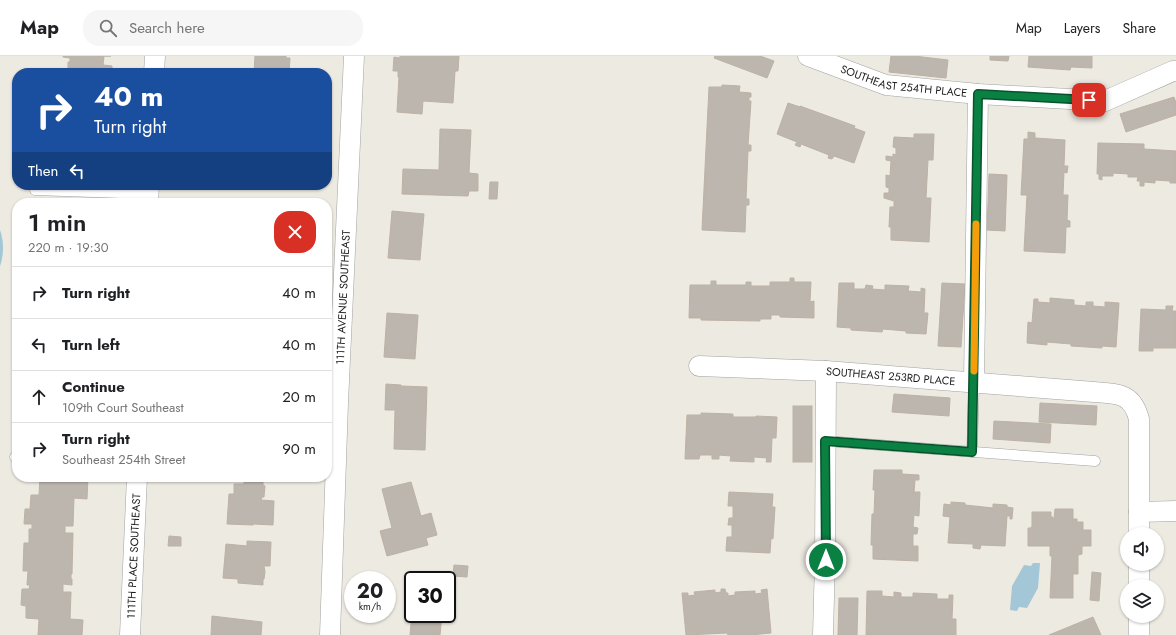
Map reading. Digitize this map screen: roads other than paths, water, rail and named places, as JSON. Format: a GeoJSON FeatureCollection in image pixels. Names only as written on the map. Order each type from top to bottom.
{"type":"FeatureCollection","features":[{"type":"Feature","properties":{"kind":"street"},"geometry":{"type":"LineString","coordinates":[[154,68],[155,56]]}},
{"type":"Feature","properties":{"kind":"street","name":"111TH AVENUE SOUTHEAST"},"geometry":{"type":"LineString","coordinates":[[330,635],[338,403],[354,56]]}},
{"type":"Feature","properties":{"kind":"street","name":"SOUTHEAST 254TH PLACE"},"geometry":{"type":"LineString","coordinates":[[808,56],[886,85],[978,94],[1105,101],[1172,66]]}},
{"type":"Feature","properties":{"kind":"street"},"geometry":{"type":"LineString","coordinates":[[974,382],[978,94]]}},
{"type":"Feature","properties":{"kind":"street","name":"SOUTHEAST 253RD PLACE"},"geometry":{"type":"LineString","coordinates":[[699,366],[826,371],[1111,393],[1129,399],[1136,408],[1139,420],[1139,512]]}},
{"type":"Feature","properties":{"kind":"street"},"geometry":{"type":"LineString","coordinates":[[823,635],[826,560],[826,371]]}},
{"type":"Feature","properties":{"kind":"street","name":"111TH PLACE SOUTHEAST"},"geometry":{"type":"LineString","coordinates":[[130,635],[136,482]]}},
{"type":"Feature","properties":{"kind":"street"},"geometry":{"type":"LineString","coordinates":[[1139,527],[1139,512],[1176,511]]}},
{"type":"Feature","properties":{"kind":"street"},"geometry":{"type":"LineString","coordinates":[[1139,623],[1139,635]]}},
{"type":"Feature","properties":{"kind":"lane"},"geometry":{"type":"LineString","coordinates":[[35,190],[149,194]]}},
{"type":"Feature","properties":{"kind":"lane"},"geometry":{"type":"LineString","coordinates":[[972,452],[974,382]]}},
{"type":"Feature","properties":{"kind":"lane"},"geometry":{"type":"LineString","coordinates":[[825,441],[1095,461]]}},
{"type":"Feature","properties":{"kind":"water"},"geometry":{"type":"Polygon","coordinates":[[[0,230],[3,248],[0,266],[0,230]]]}},
{"type":"Feature","properties":{"kind":"water"},"geometry":{"type":"Polygon","coordinates":[[[1033,563],[1040,563],[1038,588],[1027,608],[1019,607],[1017,611],[1010,610],[1012,586],[1024,565],[1031,566],[1033,563]]]}}]}
